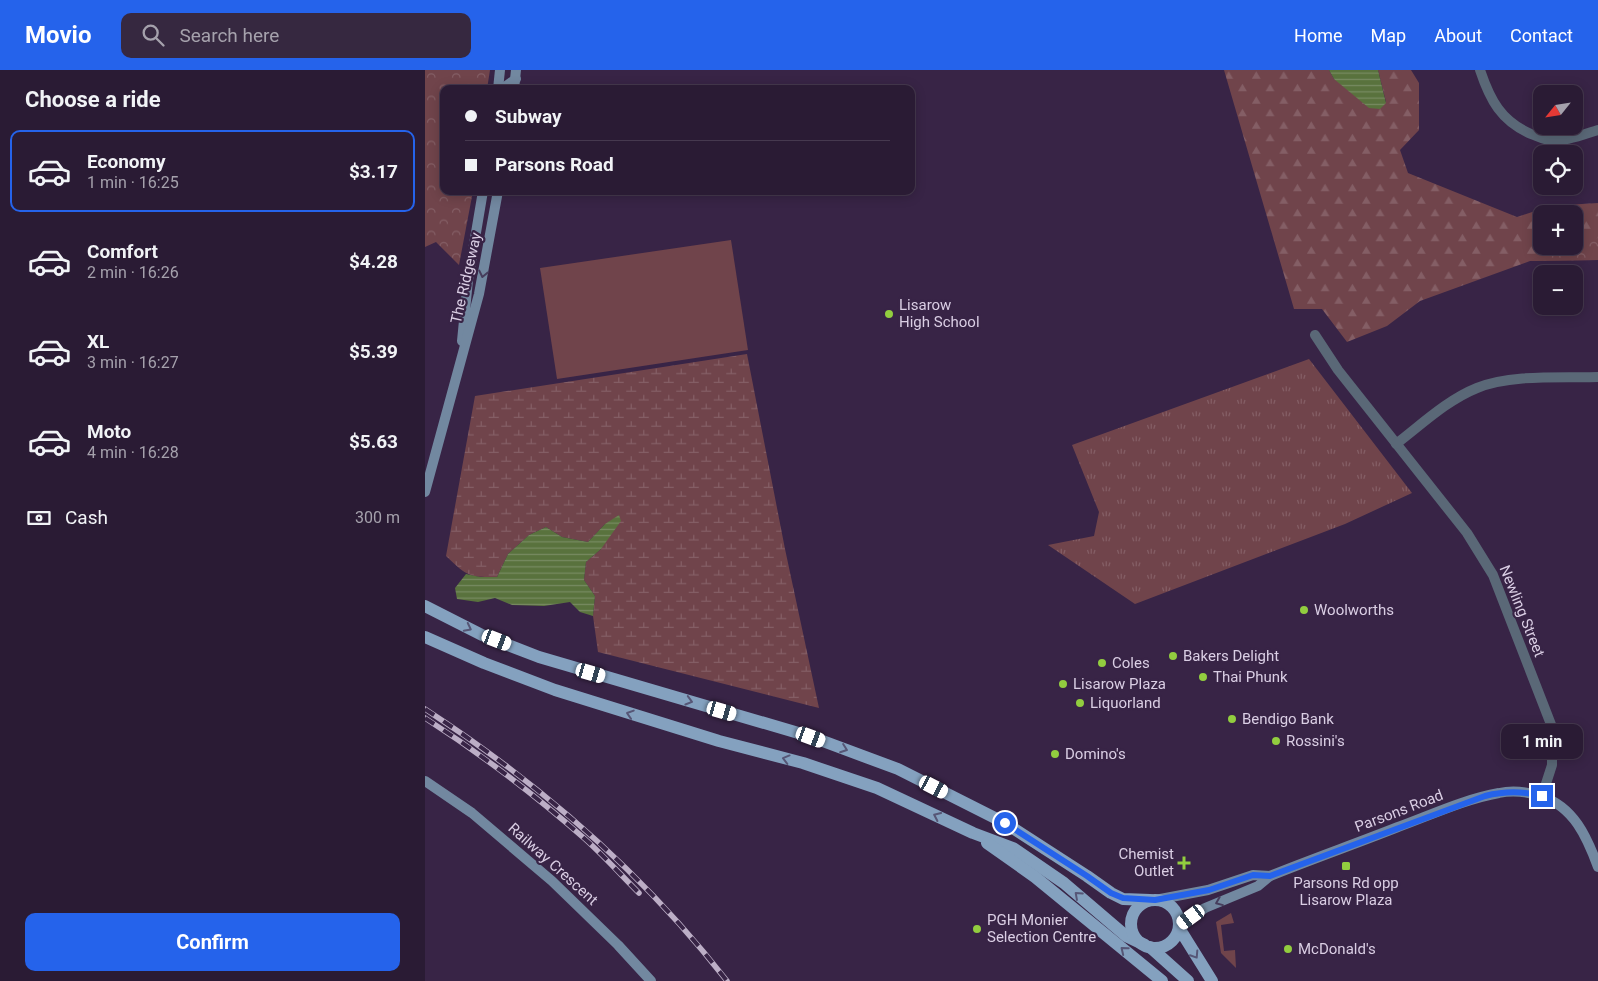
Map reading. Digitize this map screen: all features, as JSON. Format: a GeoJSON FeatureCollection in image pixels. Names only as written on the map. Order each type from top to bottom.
{"type":"FeatureCollection","features":[{"type":"Feature","properties":{"kind":"main road"},"geometry":{"type":"LineString","coordinates":[[425,606],[483,635],[539,657],[811,737],[898,769],[1005,823],[1111,893],[1123,898],[1166,902],[1174,910],[1179,920],[1179,927],[1174,938],[1166,945],[1147,946],[1126,936],[1064,883],[1013,848],[973,833],[877,788],[803,763],[636,717],[555,690],[484,663],[425,637]]}},
{"type":"Feature","properties":{"kind":"main road"},"geometry":{"type":"LineString","coordinates":[[973,833],[1035,877],[1162,981]]}},
{"type":"Feature","properties":{"kind":"main road"},"geometry":{"type":"LineString","coordinates":[[1153,900],[1139,906],[1132,918],[1132,931],[1135,937],[1188,981]]}},
{"type":"Feature","properties":{"kind":"main road"},"geometry":{"type":"LineString","coordinates":[[1179,927],[1212,981]]}},
{"type":"Feature","properties":{"kind":"street"},"geometry":{"type":"LineString","coordinates":[[498,85],[500,70]]}},
{"type":"Feature","properties":{"kind":"street"},"geometry":{"type":"LineString","coordinates":[[1480,70],[1493,102],[1503,117],[1522,130],[1545,139],[1569,139],[1598,130]]}},
{"type":"Feature","properties":{"kind":"street","name":"The Ridgeway"},"geometry":{"type":"LineString","coordinates":[[459,371],[468,280],[482,195]]}},
{"type":"Feature","properties":{"kind":"street","name":"The Ridgeway"},"geometry":{"type":"LineString","coordinates":[[425,492],[459,371],[488,251],[497,195]]}},
{"type":"Feature","properties":{"kind":"street"},"geometry":{"type":"LineString","coordinates":[[475,233],[488,251]]}},
{"type":"Feature","properties":{"kind":"street","name":"Newling Street"},"geometry":{"type":"LineString","coordinates":[[1315,335],[1338,370],[1467,533],[1493,575],[1551,727],[1552,765],[1542,796]]}},
{"type":"Feature","properties":{"kind":"street"},"geometry":{"type":"LineString","coordinates":[[1396,444],[1444,407],[1478,387],[1516,380],[1598,377]]}},
{"type":"Feature","properties":{"kind":"street","name":"Railway Crescent"},"geometry":{"type":"LineString","coordinates":[[425,780],[472,813],[538,868],[618,945],[651,981]]}},
{"type":"Feature","properties":{"kind":"street","name":"Parsons Road"},"geometry":{"type":"LineString","coordinates":[[1179,927],[1198,911],[1258,886],[1270,876],[1485,796],[1502,792],[1518,792],[1542,796]]}},
{"type":"Feature","properties":{"kind":"street"},"geometry":{"type":"LineString","coordinates":[[1542,796],[1564,810],[1580,826],[1598,868]]}},
{"type":"Feature","properties":{"kind":"street","name":"Parsons Road"},"geometry":{"type":"LineString","coordinates":[[1153,900],[1209,890],[1253,875],[1270,876]]}},
{"type":"Feature","properties":{"kind":"green space"},"geometry":{"type":"Polygon","coordinates":[[[425,70],[490,70],[488,85],[440,85],[440,195],[472,195],[459,265],[436,242],[425,247],[425,70]]]}},
{"type":"Feature","properties":{"kind":"green space"},"geometry":{"type":"Polygon","coordinates":[[[1224,70],[1329,70],[1334,79],[1386,102],[1378,70],[1411,70],[1419,83],[1419,130],[1400,150],[1408,173],[1517,217],[1533,212],[1533,255],[1583,255],[1583,205],[1566,205],[1598,203],[1598,260],[1530,261],[1420,301],[1387,326],[1347,342],[1322,309],[1294,309],[1224,70]]]}},
{"type":"Feature","properties":{"kind":"green space"},"geometry":{"type":"Polygon","coordinates":[[[1598,238],[1598,260],[1530,261],[1548,255],[1583,255],[1583,243],[1598,238]]]}},
{"type":"Feature","properties":{"kind":"green space"},"geometry":{"type":"Polygon","coordinates":[[[731,240],[748,350],[557,379],[540,268],[731,240]]]}},
{"type":"Feature","properties":{"kind":"green space"},"geometry":{"type":"Polygon","coordinates":[[[747,354],[785,549],[819,708],[598,652],[593,616],[595,596],[584,580],[586,562],[601,549],[605,524],[588,542],[562,537],[546,527],[529,535],[508,554],[497,577],[480,577],[469,574],[446,556],[475,396],[747,354]]]}},
{"type":"Feature","properties":{"kind":"green space"},"geometry":{"type":"Polygon","coordinates":[[[1309,359],[1412,493],[1345,524],[1135,604],[1048,545],[1094,536],[1099,512],[1072,445],[1309,359]]]}},
{"type":"Feature","properties":{"kind":"green space"},"geometry":{"type":"Polygon","coordinates":[[[1231,913],[1234,923],[1221,925],[1224,951],[1235,950],[1236,968],[1221,953],[1216,922],[1231,913]]]}},
{"type":"Feature","properties":{"kind":"shaded area"},"geometry":{"type":"Polygon","coordinates":[[[1329,70],[1378,70],[1386,103],[1380,109],[1369,108],[1334,79],[1329,70]]]}},
{"type":"Feature","properties":{"kind":"shaded area"},"geometry":{"type":"Polygon","coordinates":[[[619,515],[621,521],[601,549],[586,562],[584,580],[595,596],[593,616],[580,612],[570,602],[544,606],[512,605],[495,598],[478,602],[457,599],[455,588],[466,574],[480,577],[497,577],[508,554],[529,535],[546,527],[562,537],[588,542],[605,524],[619,515]]]}},
{"type":"Feature","properties":{"kind":"railway"},"geometry":{"type":"LineString","coordinates":[[425,709],[549,799],[587,832],[660,903],[695,941],[727,981]]}},
{"type":"Feature","properties":{"kind":"railway"},"geometry":{"type":"LineString","coordinates":[[425,718],[487,761],[547,807],[592,845],[639,893]]}},
{"type":"Feature","properties":{"kind":"place","name":"Lisarow High School"},"geometry":{"type":"Point","coordinates":[889,314]}},
{"type":"Feature","properties":{"kind":"place","name":"Woolworths"},"geometry":{"type":"Point","coordinates":[1304,610]}},
{"type":"Feature","properties":{"kind":"place","name":"Bakers Delight"},"geometry":{"type":"Point","coordinates":[1173,656]}},
{"type":"Feature","properties":{"kind":"place","name":"Coles"},"geometry":{"type":"Point","coordinates":[1102,663]}},
{"type":"Feature","properties":{"kind":"place","name":"Thai Phunk"},"geometry":{"type":"Point","coordinates":[1203,677]}},
{"type":"Feature","properties":{"kind":"place","name":"Lisarow Plaza"},"geometry":{"type":"Point","coordinates":[1063,684]}},
{"type":"Feature","properties":{"kind":"place","name":"Liquorland"},"geometry":{"type":"Point","coordinates":[1080,703]}},
{"type":"Feature","properties":{"kind":"place","name":"Bendigo Bank"},"geometry":{"type":"Point","coordinates":[1232,719]}},
{"type":"Feature","properties":{"kind":"place","name":"Rossini's"},"geometry":{"type":"Point","coordinates":[1276,741]}},
{"type":"Feature","properties":{"kind":"place","name":"Domino's"},"geometry":{"type":"Point","coordinates":[1055,754]}},
{"type":"Feature","properties":{"kind":"place","name":"Chemist Outlet"},"geometry":{"type":"Point","coordinates":[1184,863]}},
{"type":"Feature","properties":{"kind":"place","name":"Parsons Rd opp Lisarow Plaza"},"geometry":{"type":"Point","coordinates":[1346,866]}},
{"type":"Feature","properties":{"kind":"place","name":"PGH Monier Selection Centre"},"geometry":{"type":"Point","coordinates":[977,929]}},
{"type":"Feature","properties":{"kind":"place","name":"McDonald's"},"geometry":{"type":"Point","coordinates":[1288,949]}},
{"type":"Feature","properties":{"kind":"route"},"geometry":{"type":"LineString","coordinates":[[1005,823],[1111,893],[1135,900],[1155,900],[1209,890],[1253,875],[1270,876],[1303,862],[1485,796],[1502,792],[1530,793],[1542,796]]}}]}
